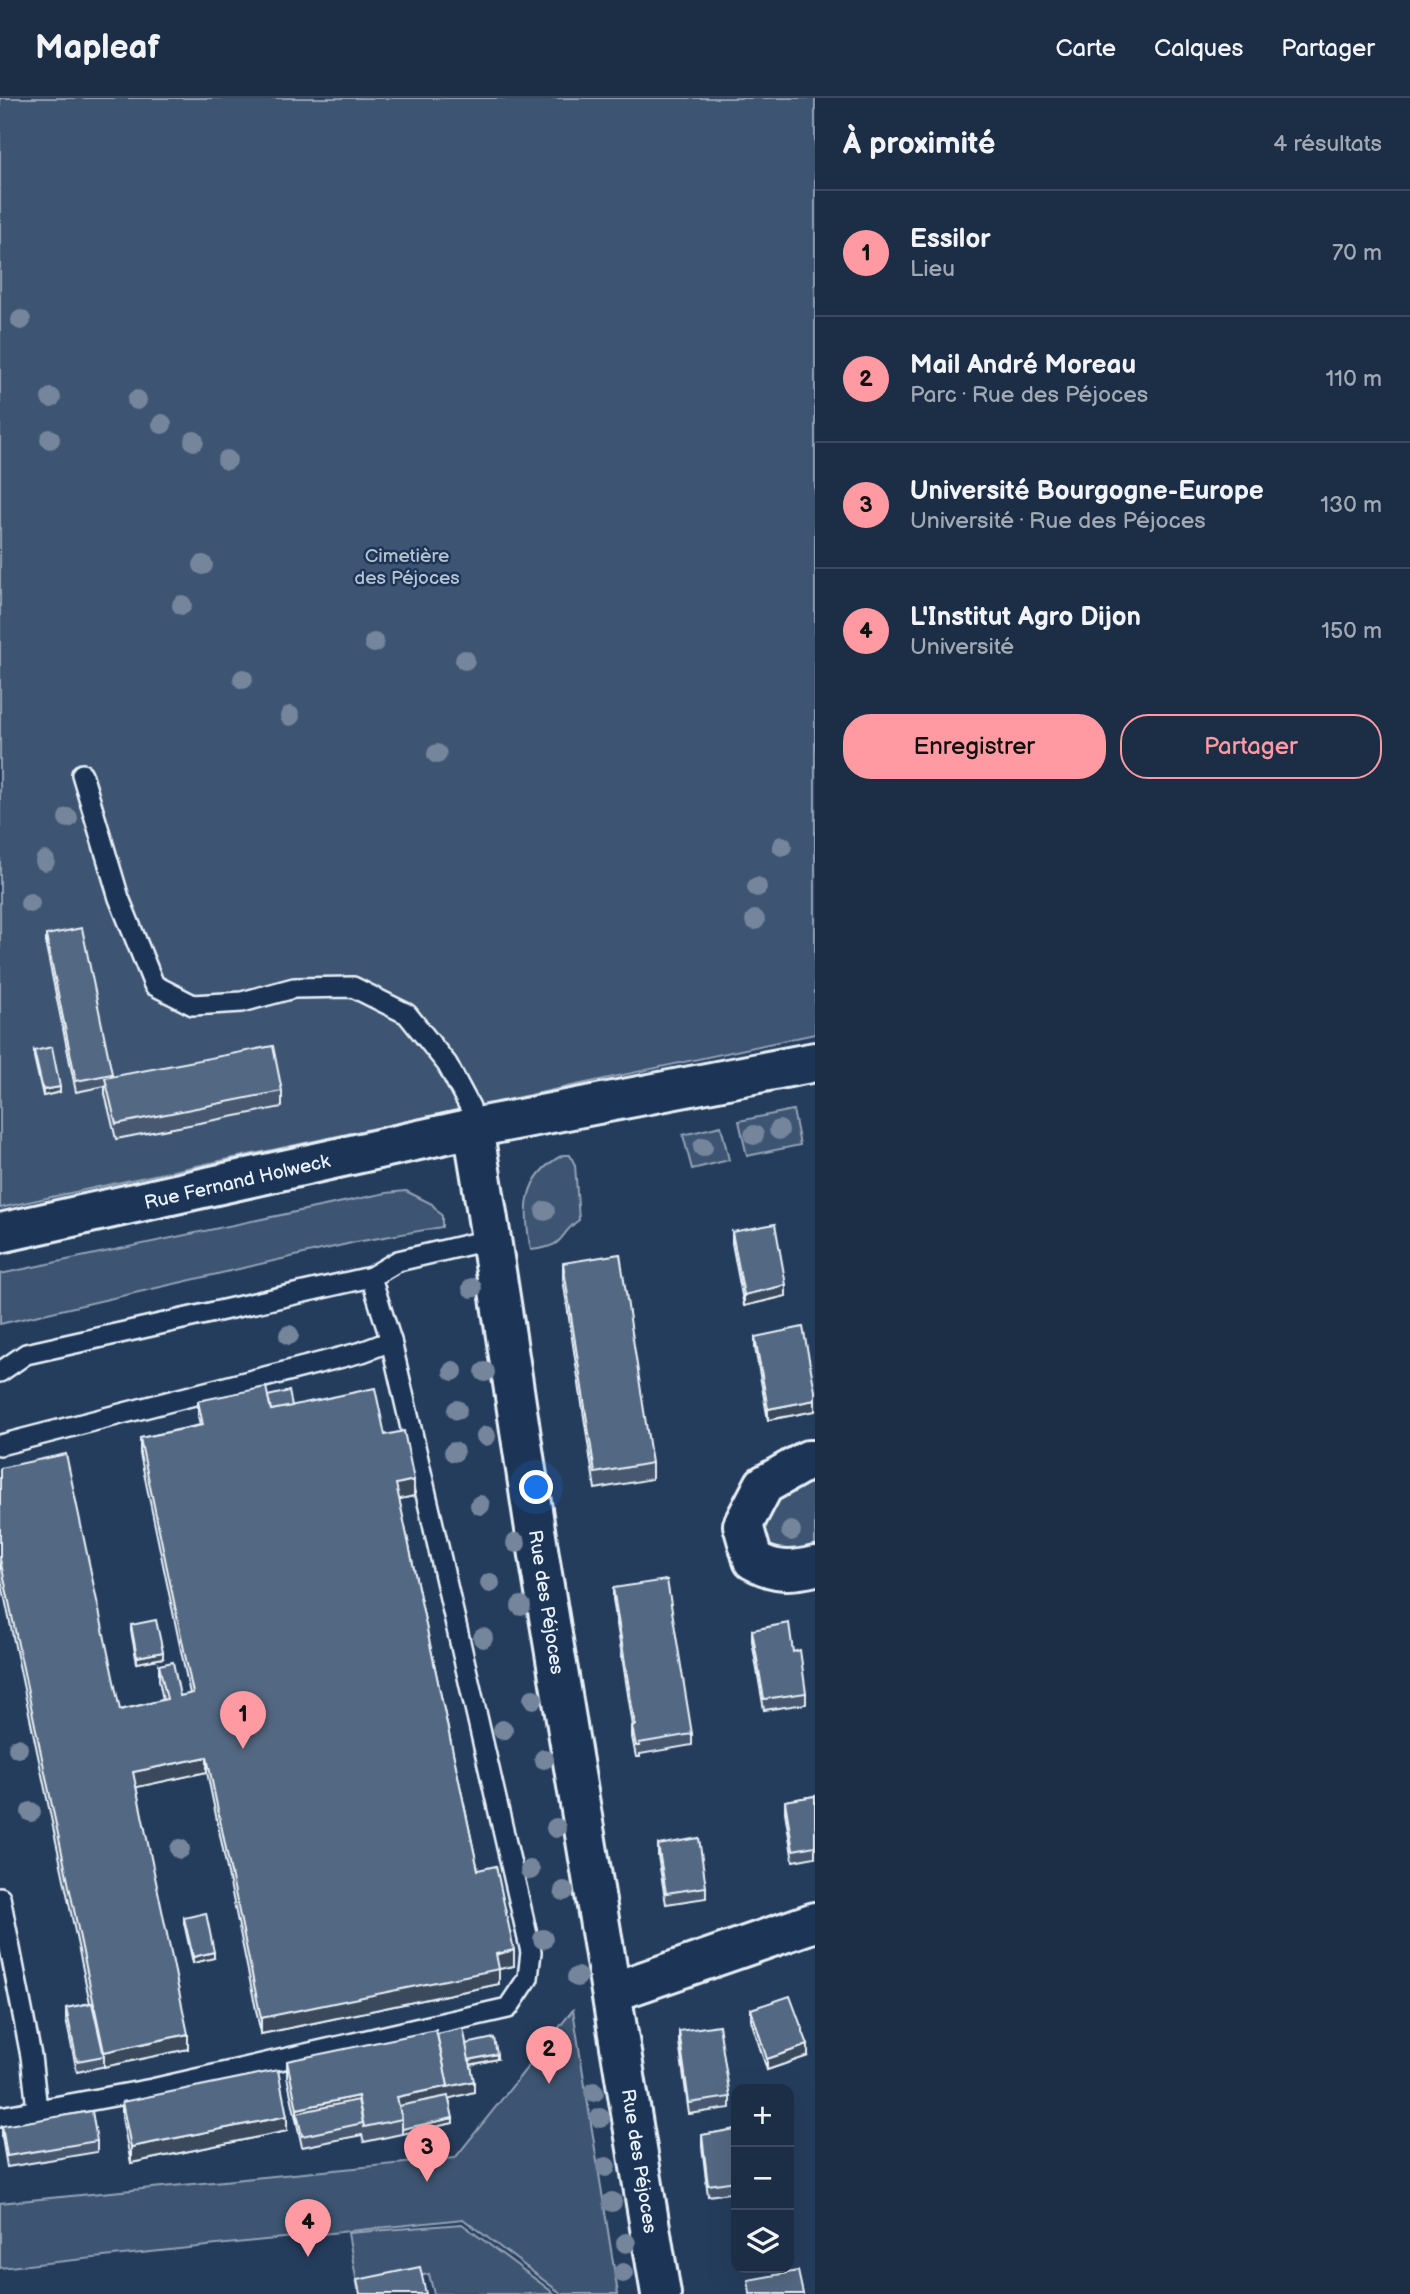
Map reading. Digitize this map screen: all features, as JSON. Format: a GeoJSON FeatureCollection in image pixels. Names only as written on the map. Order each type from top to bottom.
{"type":"FeatureCollection","features":[{"type":"Feature","properties":{"kind":"street"},"geometry":{"type":"LineString","coordinates":[[473,1128],[815,1062]]}},
{"type":"Feature","properties":{"kind":"street","name":"Rue Fernand Holweck"},"geometry":{"type":"LineString","coordinates":[[0,1233],[473,1128]]}},
{"type":"Feature","properties":{"kind":"street","name":"Rue des Péjoces"},"geometry":{"type":"LineString","coordinates":[[473,1128],[541,1568],[662,2294]]}},
{"type":"Feature","properties":{"kind":"street"},"geometry":{"type":"LineString","coordinates":[[815,1460],[808,1460],[764,1485],[743,1525],[753,1560],[768,1569],[799,1570],[815,1566]]}},
{"type":"Feature","properties":{"kind":"street"},"geometry":{"type":"LineString","coordinates":[[613,1992],[815,1922]]}},
{"type":"Feature","properties":{"kind":"lane"},"geometry":{"type":"LineString","coordinates":[[82,774],[119,898],[154,985],[193,1006],[242,1002],[295,988],[353,988],[407,1014],[447,1064],[470,1107],[473,1128]]}},
{"type":"Feature","properties":{"kind":"lane"},"geometry":{"type":"LineString","coordinates":[[0,1372],[26,1354],[371,1277],[398,1261],[492,1239]]}},
{"type":"Feature","properties":{"kind":"lane"},"geometry":{"type":"LineString","coordinates":[[0,2117],[152,2089],[508,2008],[528,1978],[531,1952],[391,1341],[371,1277]]}},
{"type":"Feature","properties":{"kind":"lane"},"geometry":{"type":"LineString","coordinates":[[0,1445],[362,1352],[391,1341]]}},
{"type":"Feature","properties":{"kind":"lane"},"geometry":{"type":"LineString","coordinates":[[0,1897],[31,2056],[37,2109]]}},
{"type":"Feature","properties":{"kind":"green space","name":"Cimetière des Péjoces"},"geometry":{"type":"Polygon","coordinates":[[[0,98],[815,98],[815,1034],[0,1208],[0,98]]]}},
{"type":"Feature","properties":{"kind":"green space"},"geometry":{"type":"Polygon","coordinates":[[[793,1110],[800,1145],[747,1156],[739,1121],[793,1110]]]}},
{"type":"Feature","properties":{"kind":"green space"},"geometry":{"type":"Polygon","coordinates":[[[721,1126],[729,1160],[692,1169],[683,1135],[721,1126]]]}},
{"type":"Feature","properties":{"kind":"green space"},"geometry":{"type":"Polygon","coordinates":[[[563,1155],[570,1155],[575,1165],[579,1220],[556,1243],[531,1250],[527,1208],[533,1184],[540,1173],[563,1155]]]}},
{"type":"Feature","properties":{"kind":"green space"},"geometry":{"type":"Polygon","coordinates":[[[406,1191],[432,1204],[442,1216],[442,1227],[356,1242],[0,1324],[0,1274],[406,1191]]]}},
{"type":"Feature","properties":{"kind":"green space"},"geometry":{"type":"Polygon","coordinates":[[[815,1481],[815,1550],[787,1556],[761,1542],[764,1517],[772,1501],[793,1488],[815,1481]]]}},
{"type":"Feature","properties":{"kind":"green space"},"geometry":{"type":"Polygon","coordinates":[[[573,2010],[618,2294],[562,2294],[463,2219],[0,2268],[0,2203],[455,2158],[573,2010]]]}},
{"type":"Feature","properties":{"kind":"green space"},"geometry":{"type":"Polygon","coordinates":[[[462,2224],[555,2294],[434,2294],[429,2274],[358,2289],[348,2233],[462,2224]]]}},
{"type":"Feature","properties":{"kind":"building"},"geometry":{"type":"Polygon","coordinates":[[[82,928],[112,1074],[76,1081],[46,935],[82,928]]]}},
{"type":"Feature","properties":{"kind":"building"},"geometry":{"type":"Polygon","coordinates":[[[273,1046],[282,1091],[116,1124],[105,1078],[273,1046]]]}},
{"type":"Feature","properties":{"kind":"building"},"geometry":{"type":"Polygon","coordinates":[[[52,1047],[60,1087],[43,1090],[34,1051],[52,1047]]]}},
{"type":"Feature","properties":{"kind":"building"},"geometry":{"type":"Polygon","coordinates":[[[775,1224],[786,1285],[744,1295],[732,1232],[775,1224]]]}},
{"type":"Feature","properties":{"kind":"building"},"geometry":{"type":"Polygon","coordinates":[[[620,1254],[652,1463],[595,1473],[563,1263],[620,1254]]]}},
{"type":"Feature","properties":{"kind":"building"},"geometry":{"type":"Polygon","coordinates":[[[803,1327],[815,1400],[768,1409],[755,1337],[803,1327]]]}},
{"type":"Feature","properties":{"kind":"building"},"geometry":{"type":"Polygon","coordinates":[[[266,1387],[271,1410],[375,1388],[385,1435],[404,1431],[414,1480],[396,1484],[478,1870],[496,1866],[514,1950],[496,1954],[499,1969],[261,2018],[207,1757],[133,1772],[188,2034],[104,2052],[0,1559],[0,1468],[66,1454],[120,1710],[167,1699],[159,1665],[173,1662],[180,1696],[193,1693],[140,1438],[203,1425],[198,1401],[266,1387]]]}},
{"type":"Feature","properties":{"kind":"building"},"geometry":{"type":"Polygon","coordinates":[[[289,1391],[292,1406],[271,1410],[268,1396],[289,1391]]]}},
{"type":"Feature","properties":{"kind":"building"},"geometry":{"type":"Polygon","coordinates":[[[667,1580],[692,1734],[639,1743],[640,1746],[636,1746],[613,1588],[667,1580]]]}},
{"type":"Feature","properties":{"kind":"building"},"geometry":{"type":"Polygon","coordinates":[[[156,1620],[163,1652],[137,1657],[131,1625],[156,1620]]]}},
{"type":"Feature","properties":{"kind":"building"},"geometry":{"type":"Polygon","coordinates":[[[789,1623],[793,1652],[800,1650],[806,1693],[764,1699],[752,1630],[789,1623]]]}},
{"type":"Feature","properties":{"kind":"building"},"geometry":{"type":"Polygon","coordinates":[[[815,1796],[815,1846],[793,1850],[785,1801],[815,1796]]]}},
{"type":"Feature","properties":{"kind":"building"},"geometry":{"type":"Polygon","coordinates":[[[699,1838],[706,1887],[666,1893],[658,1845],[699,1838]]]}},
{"type":"Feature","properties":{"kind":"building"},"geometry":{"type":"Polygon","coordinates":[[[206,1913],[214,1952],[193,1957],[184,1918],[206,1913]]]}},
{"type":"Feature","properties":{"kind":"building"},"geometry":{"type":"Polygon","coordinates":[[[790,1996],[808,2045],[767,2059],[751,2009],[790,1996]]]}},
{"type":"Feature","properties":{"kind":"building"},"geometry":{"type":"Polygon","coordinates":[[[92,2003],[104,2056],[77,2061],[66,2008],[92,2003]]]}},
{"type":"Feature","properties":{"kind":"building"},"geometry":{"type":"Polygon","coordinates":[[[719,2025],[730,2097],[689,2103],[679,2031],[719,2025]]]}},
{"type":"Feature","properties":{"kind":"building"},"geometry":{"type":"Polygon","coordinates":[[[463,2028],[474,2081],[448,2087],[437,2034],[463,2028]]]}},
{"type":"Feature","properties":{"kind":"building"},"geometry":{"type":"Polygon","coordinates":[[[436,2030],[448,2086],[397,2097],[402,2119],[364,2127],[358,2096],[297,2109],[287,2061],[436,2030]]]}},
{"type":"Feature","properties":{"kind":"building"},"geometry":{"type":"Polygon","coordinates":[[[494,2038],[497,2054],[469,2060],[466,2044],[494,2038]]]}},
{"type":"Feature","properties":{"kind":"building"},"geometry":{"type":"Polygon","coordinates":[[[278,2070],[287,2116],[131,2147],[122,2102],[278,2070]]]}},
{"type":"Feature","properties":{"kind":"building"},"geometry":{"type":"Polygon","coordinates":[[[448,2096],[453,2118],[402,2129],[399,2106],[448,2096]]]}},
{"type":"Feature","properties":{"kind":"building"},"geometry":{"type":"Polygon","coordinates":[[[358,2100],[363,2123],[302,2136],[297,2113],[358,2100]]]}},
{"type":"Feature","properties":{"kind":"building"},"geometry":{"type":"Polygon","coordinates":[[[92,2111],[97,2141],[7,2156],[2,2126],[92,2111]]]}},
{"type":"Feature","properties":{"kind":"building"},"geometry":{"type":"Polygon","coordinates":[[[731,2130],[731,2182],[708,2185],[702,2135],[731,2130]]]}},
{"type":"Feature","properties":{"kind":"building"},"geometry":{"type":"Polygon","coordinates":[[[420,2267],[426,2294],[360,2294],[357,2280],[420,2267]]]}},
{"type":"Feature","properties":{"kind":"building"},"geometry":{"type":"Polygon","coordinates":[[[798,2271],[803,2294],[750,2294],[748,2280],[798,2271]]]}},
{"type":"Feature","properties":{"kind":"place","name":"Essilor"},"geometry":{"type":"Point","coordinates":[243,1749]}},
{"type":"Feature","properties":{"kind":"place","name":"Mail André Moreau"},"geometry":{"type":"Point","coordinates":[549,2084]}},
{"type":"Feature","properties":{"kind":"place","name":"Université Bourgogne-Europe"},"geometry":{"type":"Point","coordinates":[427,2182]}},
{"type":"Feature","properties":{"kind":"place","name":"L'Institut Agro Dijon"},"geometry":{"type":"Point","coordinates":[308,2257]}}]}
